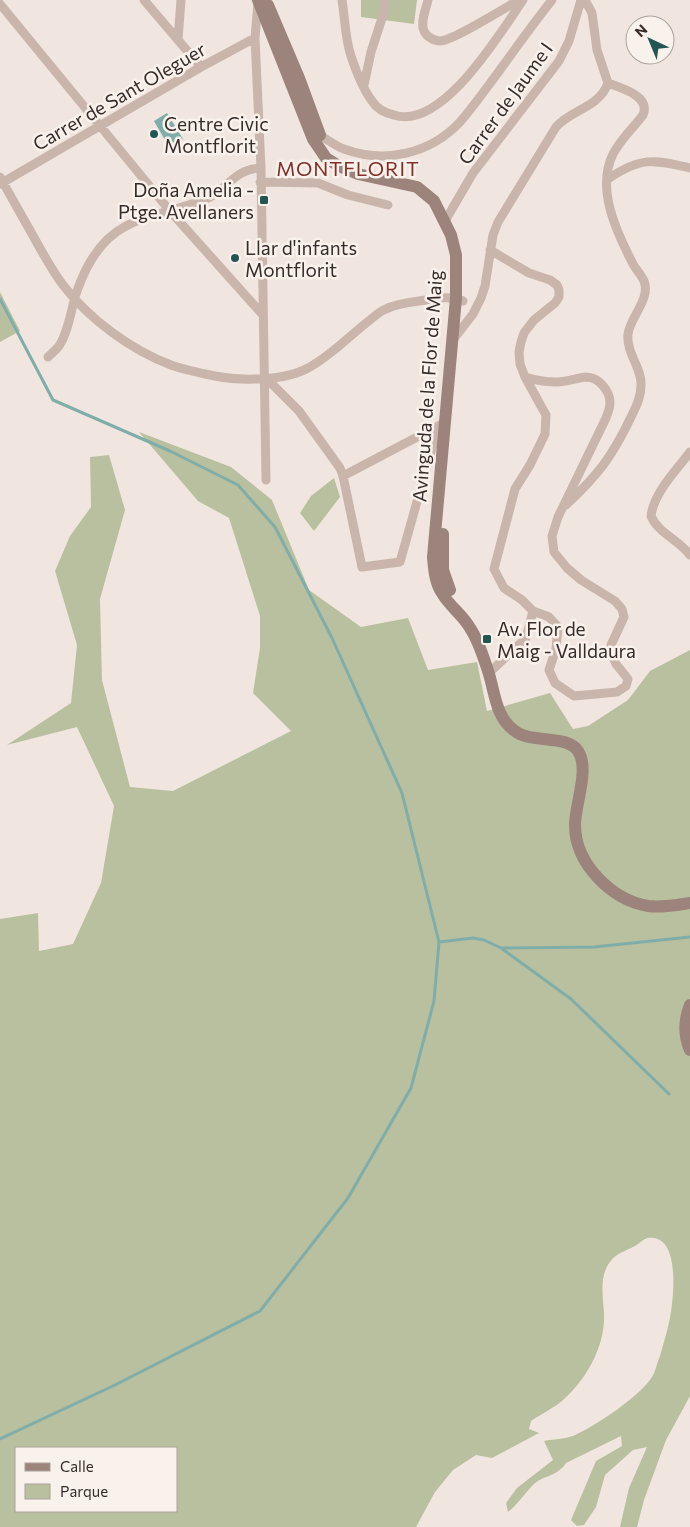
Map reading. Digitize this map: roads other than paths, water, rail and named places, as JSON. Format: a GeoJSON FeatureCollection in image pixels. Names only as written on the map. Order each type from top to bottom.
{"type":"FeatureCollection","features":[{"type":"Feature","properties":{"kind":"street"},"geometry":{"type":"LineString","coordinates":[[144,0],[201,67]]}},
{"type":"Feature","properties":{"kind":"street"},"geometry":{"type":"LineString","coordinates":[[178,40],[181,0]]}},
{"type":"Feature","properties":{"kind":"street"},"geometry":{"type":"LineString","coordinates":[[258,0],[255,38],[261,168],[266,480]]}},
{"type":"Feature","properties":{"kind":"street","name":"Avinguda de la Flor de Maig"},"geometry":{"type":"LineString","coordinates":[[258,0],[313,139],[326,158],[358,174],[417,187],[434,201],[447,217],[460,239],[464,267],[460,300],[451,342],[433,557],[434,572],[441,593],[471,629],[489,673],[497,707],[504,720],[515,732],[531,738],[567,742],[578,751],[582,765],[575,826],[577,841],[584,859],[604,885],[616,894],[649,906],[690,903]]}},
{"type":"Feature","properties":{"kind":"street","name":"Avinguda de la Flor de Maig"},"geometry":{"type":"LineString","coordinates":[[266,0],[326,148],[339,159],[358,168],[414,177],[429,186],[444,200],[447,217]]}},
{"type":"Feature","properties":{"kind":"street"},"geometry":{"type":"LineString","coordinates":[[342,0],[351,56],[364,86],[372,102],[385,113],[400,117],[421,114],[432,108],[461,84],[523,0]]}},
{"type":"Feature","properties":{"kind":"street"},"geometry":{"type":"LineString","coordinates":[[364,86],[371,52],[384,12],[385,0]]}},
{"type":"Feature","properties":{"kind":"street"},"geometry":{"type":"LineString","coordinates":[[428,0],[422,23],[423,30],[433,39],[440,41],[453,37],[519,0]]}},
{"type":"Feature","properties":{"kind":"street"},"geometry":{"type":"LineString","coordinates":[[321,136],[342,149],[366,155],[386,157],[426,148],[441,139],[459,123],[552,0]]}},
{"type":"Feature","properties":{"kind":"street"},"geometry":{"type":"LineString","coordinates":[[451,342],[473,314],[481,298],[485,286],[493,236],[498,222],[554,130],[562,121],[599,99],[605,92],[608,83],[597,50],[592,13],[583,0]]}},
{"type":"Feature","properties":{"kind":"street","name":"Carrer de Jaume I"},"geometry":{"type":"LineString","coordinates":[[447,217],[473,173],[558,61],[569,42],[583,0]]}},
{"type":"Feature","properties":{"kind":"street"},"geometry":{"type":"LineString","coordinates":[[0,4],[170,211],[262,314]]}},
{"type":"Feature","properties":{"kind":"street","name":"Carrer de Sant Oleguer"},"geometry":{"type":"LineString","coordinates":[[1,181],[255,38]]}},
{"type":"Feature","properties":{"kind":"street"},"geometry":{"type":"LineString","coordinates":[[562,508],[588,485],[607,462],[620,440],[640,396],[641,379],[632,356],[628,335],[645,294],[645,282],[633,264],[613,219],[608,199],[608,179],[610,163],[614,152],[644,115],[645,108],[642,99],[608,83]]}},
{"type":"Feature","properties":{"kind":"street"},"geometry":{"type":"LineString","coordinates":[[608,179],[627,166],[647,162],[661,161],[690,168]]}},
{"type":"Feature","properties":{"kind":"street"},"geometry":{"type":"LineString","coordinates":[[48,357],[59,345],[65,332],[84,272],[99,249],[111,236],[126,226],[209,198],[240,172],[261,168]]}},
{"type":"Feature","properties":{"kind":"street"},"geometry":{"type":"LineString","coordinates":[[1,181],[50,266],[75,298],[97,320],[119,337],[171,365],[226,378],[248,379],[285,376],[307,369],[386,308],[440,298],[460,300]]}},
{"type":"Feature","properties":{"kind":"street"},"geometry":{"type":"LineString","coordinates":[[260,182],[318,183],[348,195],[388,205]]}},
{"type":"Feature","properties":{"kind":"street"},"geometry":{"type":"LineString","coordinates":[[490,250],[529,273],[550,280],[557,285],[559,290],[559,297],[555,303],[534,320],[524,333],[519,352],[520,364],[525,377],[546,415],[545,434],[530,465],[515,489],[494,569],[504,588],[522,600],[533,611],[549,617],[558,628],[556,649],[549,670],[555,683],[574,696],[617,692],[626,686],[628,679],[616,664],[611,646],[624,617],[622,609],[615,601],[581,580],[567,568],[554,552],[552,536],[562,508],[606,418],[610,405],[608,393],[605,388],[592,378],[541,382],[525,377]]}},
{"type":"Feature","properties":{"kind":"street","name":"Avinguda de la Flor de Maig"},"geometry":{"type":"LineString","coordinates":[[444,423],[460,331],[460,300]]}},
{"type":"Feature","properties":{"kind":"street"},"geometry":{"type":"LineString","coordinates":[[265,377],[299,411],[340,468],[362,567],[400,562],[444,423]]}},
{"type":"Feature","properties":{"kind":"street"},"geometry":{"type":"LineString","coordinates":[[343,476],[444,423]]}},
{"type":"Feature","properties":{"kind":"street"},"geometry":{"type":"LineString","coordinates":[[690,452],[660,492],[651,516],[658,526],[678,541],[690,555]]}},
{"type":"Feature","properties":{"kind":"street"},"geometry":{"type":"LineString","coordinates":[[489,673],[526,638],[533,611]]}},
{"type":"Feature","properties":{"kind":"street"},"geometry":{"type":"LineString","coordinates":[[690,1005],[685,1021],[685,1039],[690,1050]]}},
{"type":"Feature","properties":{"kind":"water"},"geometry":{"type":"Polygon","coordinates":[[[167,113],[183,139],[169,147],[154,121],[167,113]]]}},
{"type":"Feature","properties":{"kind":"waterway"},"geometry":{"type":"LineString","coordinates":[[0,299],[53,400],[170,451],[238,485],[275,527],[332,638],[402,793],[439,942],[434,1001],[411,1088],[348,1198],[260,1311],[115,1385],[0,1439]]}},
{"type":"Feature","properties":{"kind":"waterway"},"geometry":{"type":"LineString","coordinates":[[501,948],[594,947],[690,937]]}},
{"type":"Feature","properties":{"kind":"waterway"},"geometry":{"type":"LineString","coordinates":[[439,942],[473,938],[484,940],[501,948],[571,999],[669,1094]]}},
{"type":"Feature","properties":{"kind":"place","name":"Centre Civic Montflorit"},"geometry":{"type":"Point","coordinates":[154,134]}},
{"type":"Feature","properties":{"kind":"place","name":"Doña Amelia - Ptge. Avellaners"},"geometry":{"type":"Point","coordinates":[264,200]}},
{"type":"Feature","properties":{"kind":"place","name":"Llar d'infants Montflorit"},"geometry":{"type":"Point","coordinates":[235,258]}},
{"type":"Feature","properties":{"kind":"place","name":"Av. Flor de Maig - Valldaura"},"geometry":{"type":"Point","coordinates":[487,639]}},
{"type":"Feature","properties":{"kind":"district","name":"MONTFLORIT"},"geometry":{"type":"Point","coordinates":[348,168]}}]}
